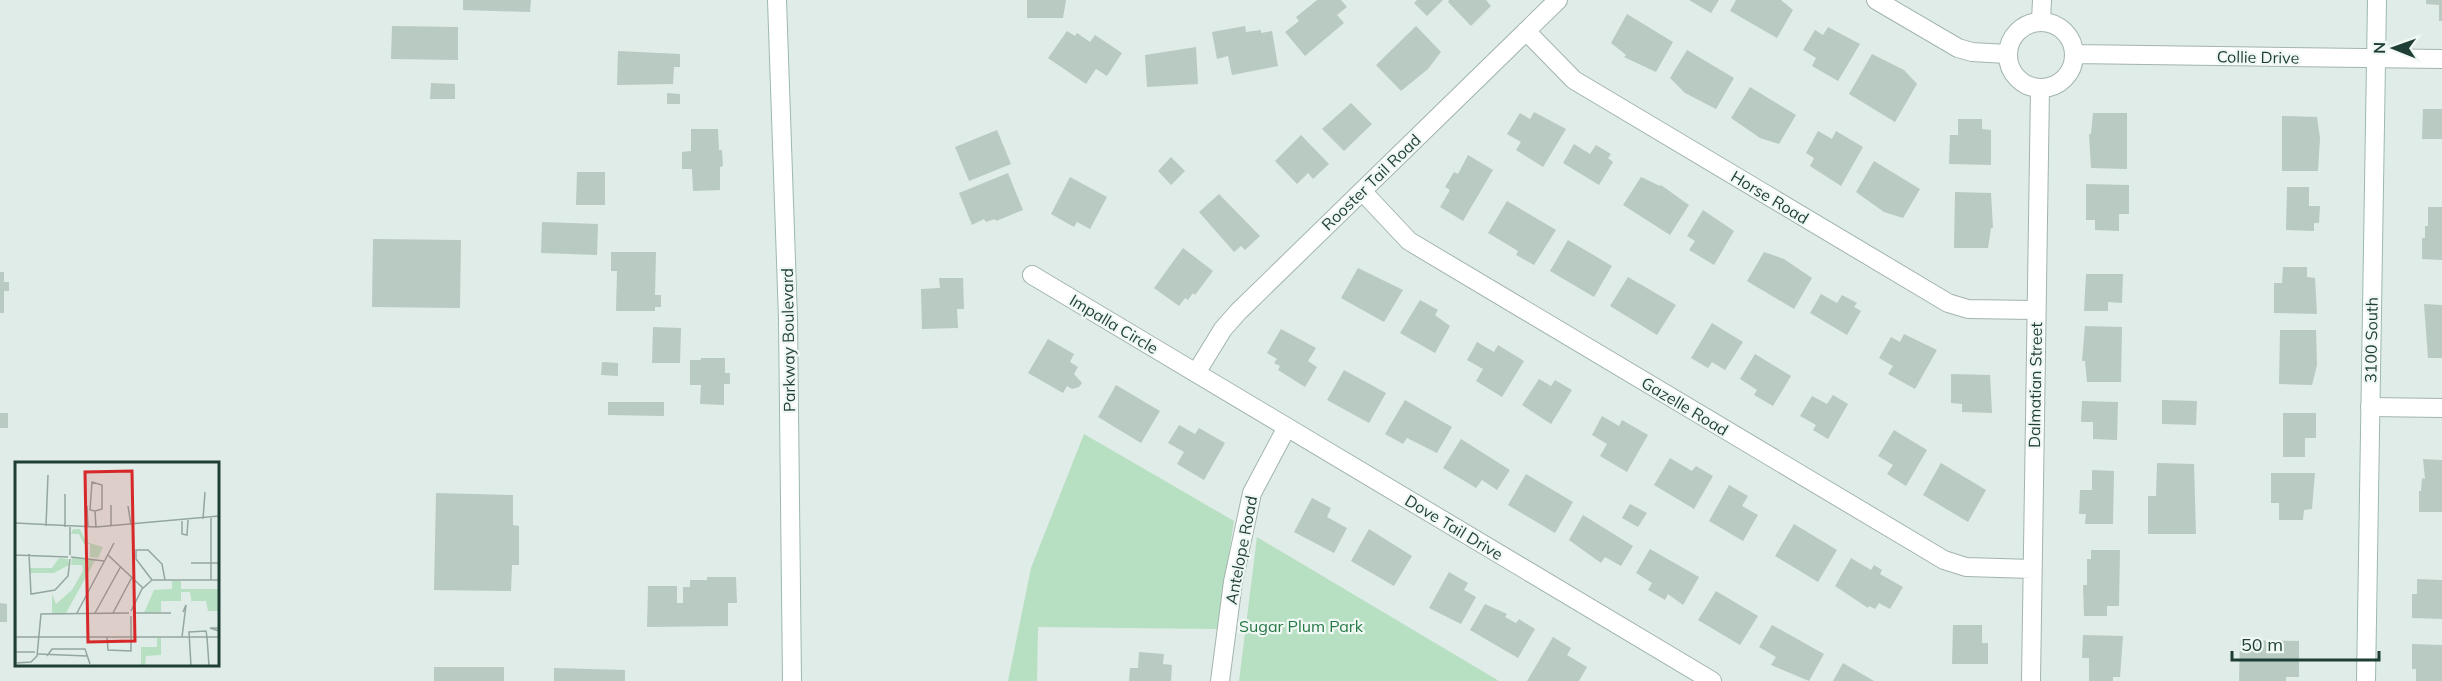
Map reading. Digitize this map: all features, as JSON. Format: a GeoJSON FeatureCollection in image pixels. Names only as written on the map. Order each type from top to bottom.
{"type":"FeatureCollection","features":[{"type":"Feature","properties":{"kind":"street","name":"Parkway Boulevard"},"geometry":{"type":"LineString","coordinates":[[777,0],[788,318],[792,681]]}},
{"type":"Feature","properties":{"kind":"street","name":"Rooster Tail Road"},"geometry":{"type":"LineString","coordinates":[[1196,373],[1230,320],[1558,0]]}},
{"type":"Feature","properties":{"kind":"street"},"geometry":{"type":"LineString","coordinates":[[1876,0],[1965,51],[2007,54]]}},
{"type":"Feature","properties":{"kind":"street"},"geometry":{"type":"LineString","coordinates":[[2041,21],[2042,0]]}},
{"type":"Feature","properties":{"kind":"street","name":"3100 South"},"geometry":{"type":"LineString","coordinates":[[2366,681],[2377,0]]}},
{"type":"Feature","properties":{"kind":"street"},"geometry":{"type":"LineString","coordinates":[[2041,21],[2061,28],[2069,36],[2074,54],[2073,66],[2068,76],[2060,83],[2040,89],[2020,81],[2013,73],[2007,54],[2010,44],[2022,27],[2041,21]]}},
{"type":"Feature","properties":{"kind":"street","name":"Horse Road"},"geometry":{"type":"LineString","coordinates":[[1526,31],[1574,80],[1948,303],[1968,309],[2036,310]]}},
{"type":"Feature","properties":{"kind":"street","name":"Collie Drive"},"geometry":{"type":"LineString","coordinates":[[2074,54],[2442,59]]}},
{"type":"Feature","properties":{"kind":"street","name":"Dalmatian Street"},"geometry":{"type":"LineString","coordinates":[[2031,681],[2040,89]]}},
{"type":"Feature","properties":{"kind":"street","name":"Gazelle Road"},"geometry":{"type":"LineString","coordinates":[[1362,191],[1409,241],[1944,560],[1966,567],[2032,569]]}},
{"type":"Feature","properties":{"kind":"street","name":"Impalla Circle"},"geometry":{"type":"LineString","coordinates":[[1032,275],[1196,373]]}},
{"type":"Feature","properties":{"kind":"street","name":"Dove Tail Drive"},"geometry":{"type":"LineString","coordinates":[[1196,373],[1712,681]]}},
{"type":"Feature","properties":{"kind":"street"},"geometry":{"type":"LineString","coordinates":[[2370,407],[2442,408]]}},
{"type":"Feature","properties":{"kind":"street","name":"Antelope Road"},"geometry":{"type":"LineString","coordinates":[[1221,681],[1233,582],[1252,493],[1287,428]]}},
{"type":"Feature","properties":{"kind":"green space"},"geometry":{"type":"Polygon","coordinates":[[[1084,434],[1234,521],[1217,629],[1038,627],[1037,681],[1008,681],[1031,568],[1084,434]]]}},
{"type":"Feature","properties":{"kind":"green space","name":"Sugar Plum Park"},"geometry":{"type":"Polygon","coordinates":[[[1257,537],[1499,681],[1239,681],[1257,537]]]}},
{"type":"Feature","properties":{"kind":"building"},"geometry":{"type":"Polygon","coordinates":[[[463,0],[531,0],[530,12],[463,10],[463,0]]]}},
{"type":"Feature","properties":{"kind":"building"},"geometry":{"type":"Polygon","coordinates":[[[1027,0],[1066,0],[1063,18],[1027,18],[1027,0]]]}},
{"type":"Feature","properties":{"kind":"building"},"geometry":{"type":"Polygon","coordinates":[[[1317,0],[1341,0],[1347,7],[1337,15],[1344,23],[1305,56],[1285,32],[1299,21],[1296,17],[1317,0]]]}},
{"type":"Feature","properties":{"kind":"building"},"geometry":{"type":"Polygon","coordinates":[[[1417,0],[1443,0],[1427,16],[1414,3],[1417,0]]]}},
{"type":"Feature","properties":{"kind":"building"},"geometry":{"type":"Polygon","coordinates":[[[1449,0],[1486,0],[1491,6],[1471,26],[1448,2],[1449,0]]]}},
{"type":"Feature","properties":{"kind":"building"},"geometry":{"type":"Polygon","coordinates":[[[1689,0],[1719,0],[1711,13],[1689,0]]]}},
{"type":"Feature","properties":{"kind":"building"},"geometry":{"type":"Polygon","coordinates":[[[1736,0],[1781,0],[1793,10],[1777,38],[1730,11],[1736,0]]]}},
{"type":"Feature","properties":{"kind":"building"},"geometry":{"type":"Polygon","coordinates":[[[2426,0],[2442,0],[2442,21],[2439,21],[2439,5],[2426,4],[2426,0]]]}},
{"type":"Feature","properties":{"kind":"building"},"geometry":{"type":"Polygon","coordinates":[[[1627,14],[1673,42],[1656,72],[1624,57],[1626,55],[1611,43],[1627,14]]]}},
{"type":"Feature","properties":{"kind":"building"},"geometry":{"type":"Polygon","coordinates":[[[392,26],[458,27],[458,60],[391,59],[392,26]]]}},
{"type":"Feature","properties":{"kind":"building"},"geometry":{"type":"Polygon","coordinates":[[[1245,26],[1246,32],[1272,31],[1278,66],[1232,75],[1228,56],[1217,59],[1212,32],[1245,26]]]}},
{"type":"Feature","properties":{"kind":"building"},"geometry":{"type":"Polygon","coordinates":[[[1416,26],[1441,52],[1428,69],[1401,91],[1376,65],[1416,26]]]}},
{"type":"Feature","properties":{"kind":"building"},"geometry":{"type":"Polygon","coordinates":[[[1828,27],[1860,44],[1838,81],[1812,66],[1816,58],[1803,50],[1815,30],[1823,35],[1828,27]]]}},
{"type":"Feature","properties":{"kind":"building"},"geometry":{"type":"Polygon","coordinates":[[[1067,31],[1075,36],[1077,33],[1090,42],[1095,35],[1122,53],[1107,76],[1096,69],[1086,84],[1048,58],[1067,31]]]}},
{"type":"Feature","properties":{"kind":"building"},"geometry":{"type":"Polygon","coordinates":[[[1196,47],[1198,84],[1147,87],[1145,55],[1196,47]]]}},
{"type":"Feature","properties":{"kind":"building"},"geometry":{"type":"Polygon","coordinates":[[[1687,50],[1734,78],[1716,109],[1685,93],[1670,78],[1687,50]]]}},
{"type":"Feature","properties":{"kind":"building"},"geometry":{"type":"Polygon","coordinates":[[[618,51],[680,54],[680,67],[674,67],[673,84],[617,85],[618,51]]]}},
{"type":"Feature","properties":{"kind":"building"},"geometry":{"type":"Polygon","coordinates":[[[1872,54],[1904,70],[1917,84],[1895,122],[1849,94],[1872,54]]]}},
{"type":"Feature","properties":{"kind":"building"},"geometry":{"type":"Polygon","coordinates":[[[431,83],[455,84],[455,99],[430,99],[431,83]]]}},
{"type":"Feature","properties":{"kind":"building"},"geometry":{"type":"Polygon","coordinates":[[[1750,87],[1796,115],[1779,144],[1760,138],[1731,118],[1750,87]]]}},
{"type":"Feature","properties":{"kind":"building"},"geometry":{"type":"Polygon","coordinates":[[[667,93],[680,94],[680,104],[667,104],[667,93]]]}},
{"type":"Feature","properties":{"kind":"building"},"geometry":{"type":"Polygon","coordinates":[[[1351,103],[1372,124],[1344,151],[1322,129],[1351,103]]]}},
{"type":"Feature","properties":{"kind":"building"},"geometry":{"type":"Polygon","coordinates":[[[2423,109],[2442,109],[2442,139],[2422,139],[2423,109]]]}},
{"type":"Feature","properties":{"kind":"building"},"geometry":{"type":"Polygon","coordinates":[[[1534,112],[1566,129],[1543,167],[1516,150],[1521,142],[1507,134],[1520,113],[1530,119],[1534,112]]]}},
{"type":"Feature","properties":{"kind":"building"},"geometry":{"type":"Polygon","coordinates":[[[2093,113],[2127,113],[2127,169],[2091,168],[2089,134],[2091,134],[2093,113]]]}},
{"type":"Feature","properties":{"kind":"building"},"geometry":{"type":"Polygon","coordinates":[[[2282,116],[2317,117],[2320,138],[2318,171],[2282,171],[2282,116]]]}},
{"type":"Feature","properties":{"kind":"building"},"geometry":{"type":"Polygon","coordinates":[[[1958,119],[1982,119],[1982,129],[1991,130],[1991,165],[1949,164],[1950,135],[1958,135],[1958,119]]]}},
{"type":"Feature","properties":{"kind":"building"},"geometry":{"type":"Polygon","coordinates":[[[691,129],[718,129],[719,150],[722,150],[723,166],[720,167],[720,190],[693,191],[692,169],[682,169],[682,152],[691,151],[691,129]]]}},
{"type":"Feature","properties":{"kind":"building"},"geometry":{"type":"Polygon","coordinates":[[[997,130],[1011,164],[969,181],[955,147],[997,130]]]}},
{"type":"Feature","properties":{"kind":"building"},"geometry":{"type":"Polygon","coordinates":[[[1818,131],[1832,139],[1836,131],[1863,147],[1841,186],[1810,166],[1814,158],[1806,153],[1818,131]]]}},
{"type":"Feature","properties":{"kind":"building"},"geometry":{"type":"Polygon","coordinates":[[[1301,135],[1329,164],[1313,179],[1308,173],[1297,184],[1275,161],[1301,135]]]}},
{"type":"Feature","properties":{"kind":"building"},"geometry":{"type":"Polygon","coordinates":[[[1574,144],[1590,154],[1596,145],[1611,154],[1608,158],[1613,162],[1599,185],[1563,163],[1574,144]]]}},
{"type":"Feature","properties":{"kind":"building"},"geometry":{"type":"Polygon","coordinates":[[[1468,155],[1493,170],[1463,221],[1440,207],[1450,190],[1445,187],[1454,172],[1458,174],[1468,155]]]}},
{"type":"Feature","properties":{"kind":"building"},"geometry":{"type":"Polygon","coordinates":[[[1171,157],[1185,171],[1171,185],[1158,171],[1171,157]]]}},
{"type":"Feature","properties":{"kind":"building"},"geometry":{"type":"Polygon","coordinates":[[[1874,161],[1920,189],[1903,218],[1884,212],[1856,192],[1874,161]]]}},
{"type":"Feature","properties":{"kind":"building"},"geometry":{"type":"Polygon","coordinates":[[[577,172],[605,172],[605,205],[576,205],[577,172]]]}},
{"type":"Feature","properties":{"kind":"building"},"geometry":{"type":"Polygon","coordinates":[[[1008,173],[1023,210],[996,221],[995,219],[986,222],[984,219],[972,225],[959,193],[1008,173]]]}},
{"type":"Feature","properties":{"kind":"building"},"geometry":{"type":"Polygon","coordinates":[[[1070,177],[1107,197],[1090,229],[1077,222],[1074,227],[1051,214],[1070,177]]]}},
{"type":"Feature","properties":{"kind":"building"},"geometry":{"type":"Polygon","coordinates":[[[1641,177],[1661,185],[1689,205],[1670,235],[1623,205],[1641,177]]]}},
{"type":"Feature","properties":{"kind":"building"},"geometry":{"type":"Polygon","coordinates":[[[2086,184],[2129,185],[2129,214],[2119,214],[2119,231],[2095,230],[2095,220],[2086,220],[2086,184]]]}},
{"type":"Feature","properties":{"kind":"building"},"geometry":{"type":"Polygon","coordinates":[[[2287,187],[2309,187],[2309,206],[2320,206],[2319,223],[2314,223],[2314,231],[2286,230],[2287,187]]]}},
{"type":"Feature","properties":{"kind":"building"},"geometry":{"type":"Polygon","coordinates":[[[1955,192],[1991,193],[1993,228],[1991,228],[1988,248],[1954,248],[1955,192]]]}},
{"type":"Feature","properties":{"kind":"building"},"geometry":{"type":"Polygon","coordinates":[[[1219,194],[1260,236],[1245,250],[1241,246],[1234,252],[1199,212],[1219,194]]]}},
{"type":"Feature","properties":{"kind":"building"},"geometry":{"type":"Polygon","coordinates":[[[1507,201],[1556,230],[1534,265],[1516,255],[1518,251],[1488,233],[1507,201]]]}},
{"type":"Feature","properties":{"kind":"building"},"geometry":{"type":"Polygon","coordinates":[[[2428,207],[2442,207],[2442,260],[2422,259],[2422,238],[2425,238],[2425,226],[2428,226],[2428,207]]]}},
{"type":"Feature","properties":{"kind":"building"},"geometry":{"type":"Polygon","coordinates":[[[1703,210],[1734,231],[1714,265],[1689,250],[1695,241],[1687,236],[1703,210]]]}},
{"type":"Feature","properties":{"kind":"building"},"geometry":{"type":"Polygon","coordinates":[[[542,222],[598,224],[597,255],[541,253],[542,222]]]}},
{"type":"Feature","properties":{"kind":"building"},"geometry":{"type":"Polygon","coordinates":[[[373,239],[461,240],[460,308],[372,307],[373,239]]]}},
{"type":"Feature","properties":{"kind":"building"},"geometry":{"type":"Polygon","coordinates":[[[1568,240],[1612,266],[1594,297],[1550,271],[1568,240]]]}},
{"type":"Feature","properties":{"kind":"building"},"geometry":{"type":"Polygon","coordinates":[[[1183,248],[1213,271],[1195,295],[1193,293],[1188,300],[1185,298],[1179,306],[1154,288],[1183,248]]]}},
{"type":"Feature","properties":{"kind":"building"},"geometry":{"type":"Polygon","coordinates":[[[611,252],[656,252],[655,295],[661,295],[661,307],[655,307],[655,311],[616,311],[617,271],[611,271],[611,252]]]}},
{"type":"Feature","properties":{"kind":"building"},"geometry":{"type":"Polygon","coordinates":[[[1764,252],[1784,259],[1812,278],[1794,309],[1747,281],[1764,252]]]}},
{"type":"Feature","properties":{"kind":"building"},"geometry":{"type":"Polygon","coordinates":[[[2283,267],[2307,267],[2307,277],[2315,278],[2317,314],[2274,313],[2274,283],[2282,283],[2283,267]]]}},
{"type":"Feature","properties":{"kind":"building"},"geometry":{"type":"Polygon","coordinates":[[[1358,268],[1403,290],[1384,322],[1341,298],[1358,268]]]}},
{"type":"Feature","properties":{"kind":"building"},"geometry":{"type":"Polygon","coordinates":[[[0,272],[4,272],[4,282],[9,282],[9,291],[4,291],[4,313],[0,313],[0,272]]]}},
{"type":"Feature","properties":{"kind":"building"},"geometry":{"type":"Polygon","coordinates":[[[2086,274],[2123,274],[2122,303],[2108,302],[2108,311],[2084,311],[2086,274]]]}},
{"type":"Feature","properties":{"kind":"building"},"geometry":{"type":"Polygon","coordinates":[[[1628,277],[1676,305],[1657,335],[1610,306],[1628,277]]]}},
{"type":"Feature","properties":{"kind":"building"},"geometry":{"type":"Polygon","coordinates":[[[939,278],[963,278],[964,309],[957,309],[958,328],[922,329],[921,289],[940,288],[939,278]]]}},
{"type":"Feature","properties":{"kind":"building"},"geometry":{"type":"Polygon","coordinates":[[[1821,294],[1837,303],[1842,295],[1857,303],[1854,307],[1861,311],[1847,335],[1810,313],[1821,294]]]}},
{"type":"Feature","properties":{"kind":"building"},"geometry":{"type":"Polygon","coordinates":[[[1420,300],[1438,310],[1435,315],[1450,326],[1435,353],[1400,333],[1420,300]]]}},
{"type":"Feature","properties":{"kind":"building"},"geometry":{"type":"Polygon","coordinates":[[[2424,304],[2442,305],[2442,358],[2428,358],[2424,304]]]}},
{"type":"Feature","properties":{"kind":"building"},"geometry":{"type":"Polygon","coordinates":[[[1712,323],[1743,342],[1725,370],[1712,362],[1708,368],[1691,358],[1712,323]]]}},
{"type":"Feature","properties":{"kind":"building"},"geometry":{"type":"Polygon","coordinates":[[[2085,326],[2122,327],[2121,382],[2087,382],[2085,361],[2082,361],[2085,326]]]}},
{"type":"Feature","properties":{"kind":"building"},"geometry":{"type":"Polygon","coordinates":[[[653,327],[681,328],[680,363],[652,363],[653,327]]]}},
{"type":"Feature","properties":{"kind":"building"},"geometry":{"type":"Polygon","coordinates":[[[1281,329],[1316,348],[1308,361],[1317,367],[1305,387],[1278,370],[1280,366],[1274,363],[1277,359],[1267,353],[1281,329]]]}},
{"type":"Feature","properties":{"kind":"building"},"geometry":{"type":"Polygon","coordinates":[[[2280,330],[2316,330],[2317,365],[2312,385],[2279,384],[2280,330]]]}},
{"type":"Feature","properties":{"kind":"building"},"geometry":{"type":"Polygon","coordinates":[[[1904,334],[1937,350],[1915,389],[1888,374],[1893,366],[1879,358],[1891,337],[1900,342],[1904,334]]]}},
{"type":"Feature","properties":{"kind":"building"},"geometry":{"type":"Polygon","coordinates":[[[1048,339],[1074,354],[1070,362],[1078,367],[1074,374],[1082,383],[1079,387],[1072,389],[1067,386],[1063,393],[1028,373],[1048,339]]]}},
{"type":"Feature","properties":{"kind":"building"},"geometry":{"type":"Polygon","coordinates":[[[1477,342],[1494,352],[1498,345],[1524,361],[1502,397],[1476,381],[1483,369],[1467,360],[1477,342]]]}},
{"type":"Feature","properties":{"kind":"building"},"geometry":{"type":"Polygon","coordinates":[[[1755,354],[1791,376],[1773,406],[1754,395],[1757,390],[1740,379],[1755,354]]]}},
{"type":"Feature","properties":{"kind":"building"},"geometry":{"type":"Polygon","coordinates":[[[701,358],[725,358],[725,373],[730,373],[730,384],[724,384],[724,405],[700,404],[701,385],[690,385],[690,360],[701,360],[701,358]]]}},
{"type":"Feature","properties":{"kind":"building"},"geometry":{"type":"Polygon","coordinates":[[[602,362],[618,363],[618,376],[601,375],[602,362]]]}},
{"type":"Feature","properties":{"kind":"building"},"geometry":{"type":"Polygon","coordinates":[[[1344,370],[1386,393],[1369,423],[1327,400],[1344,370]]]}},
{"type":"Feature","properties":{"kind":"building"},"geometry":{"type":"Polygon","coordinates":[[[1951,374],[1990,375],[1992,413],[1962,412],[1962,404],[1951,403],[1951,374]]]}},
{"type":"Feature","properties":{"kind":"building"},"geometry":{"type":"Polygon","coordinates":[[[1539,379],[1551,386],[1555,380],[1572,390],[1551,424],[1522,405],[1539,379]]]}},
{"type":"Feature","properties":{"kind":"building"},"geometry":{"type":"Polygon","coordinates":[[[1116,385],[1160,411],[1141,443],[1098,417],[1116,385]]]}},
{"type":"Feature","properties":{"kind":"building"},"geometry":{"type":"Polygon","coordinates":[[[1833,395],[1848,404],[1828,439],[1813,430],[1816,425],[1800,416],[1812,396],[1827,404],[1833,395]]]}},
{"type":"Feature","properties":{"kind":"building"},"geometry":{"type":"Polygon","coordinates":[[[1405,400],[1452,427],[1437,453],[1407,438],[1403,444],[1385,434],[1405,400]]]}},
{"type":"Feature","properties":{"kind":"building"},"geometry":{"type":"Polygon","coordinates":[[[2162,400],[2197,401],[2196,425],[2162,424],[2162,400]]]}},
{"type":"Feature","properties":{"kind":"building"},"geometry":{"type":"Polygon","coordinates":[[[2082,401],[2118,402],[2117,440],[2093,439],[2093,422],[2081,422],[2082,401]]]}},
{"type":"Feature","properties":{"kind":"building"},"geometry":{"type":"Polygon","coordinates":[[[608,402],[664,402],[664,416],[608,415],[608,402]]]}},
{"type":"Feature","properties":{"kind":"building"},"geometry":{"type":"Polygon","coordinates":[[[0,413],[8,413],[8,428],[0,428],[0,413]]]}},
{"type":"Feature","properties":{"kind":"building"},"geometry":{"type":"Polygon","coordinates":[[[2283,413],[2316,413],[2316,438],[2305,438],[2305,457],[2283,457],[2283,413]]]}},
{"type":"Feature","properties":{"kind":"building"},"geometry":{"type":"Polygon","coordinates":[[[1602,416],[1619,426],[1622,420],[1648,435],[1627,472],[1600,456],[1607,444],[1592,435],[1602,416]]]}},
{"type":"Feature","properties":{"kind":"building"},"geometry":{"type":"Polygon","coordinates":[[[1179,425],[1195,434],[1199,428],[1225,443],[1204,480],[1177,464],[1184,452],[1168,443],[1179,425]]]}},
{"type":"Feature","properties":{"kind":"building"},"geometry":{"type":"Polygon","coordinates":[[[1894,430],[1927,450],[1906,486],[1887,474],[1893,465],[1878,456],[1894,430]]]}},
{"type":"Feature","properties":{"kind":"building"},"geometry":{"type":"Polygon","coordinates":[[[1461,439],[1510,470],[1497,490],[1482,480],[1476,488],[1443,468],[1461,439]]]}},
{"type":"Feature","properties":{"kind":"building"},"geometry":{"type":"Polygon","coordinates":[[[1670,458],[1692,471],[1696,466],[1713,476],[1694,509],[1654,485],[1670,458]]]}},
{"type":"Feature","properties":{"kind":"building"},"geometry":{"type":"Polygon","coordinates":[[[2423,459],[2442,460],[2442,512],[2419,512],[2419,491],[2421,491],[2422,478],[2425,479],[2423,459]]]}},
{"type":"Feature","properties":{"kind":"building"},"geometry":{"type":"Polygon","coordinates":[[[1941,463],[1986,490],[1968,522],[1923,495],[1941,463]]]}},
{"type":"Feature","properties":{"kind":"building"},"geometry":{"type":"Polygon","coordinates":[[[2157,463],[2194,464],[2196,534],[2148,534],[2148,496],[2156,496],[2157,463]]]}},
{"type":"Feature","properties":{"kind":"building"},"geometry":{"type":"Polygon","coordinates":[[[2092,470],[2114,471],[2113,524],[2085,524],[2086,514],[2079,514],[2080,490],[2092,490],[2092,470]]]}},
{"type":"Feature","properties":{"kind":"building"},"geometry":{"type":"Polygon","coordinates":[[[2271,473],[2315,473],[2312,509],[2304,510],[2303,520],[2279,520],[2279,503],[2271,503],[2271,473]]]}},
{"type":"Feature","properties":{"kind":"building"},"geometry":{"type":"Polygon","coordinates":[[[1526,474],[1573,502],[1555,533],[1508,505],[1526,474]]]}},
{"type":"Feature","properties":{"kind":"building"},"geometry":{"type":"Polygon","coordinates":[[[1729,485],[1748,496],[1742,506],[1758,515],[1743,541],[1709,521],[1729,485]]]}},
{"type":"Feature","properties":{"kind":"building"},"geometry":{"type":"Polygon","coordinates":[[[436,493],[513,495],[513,525],[519,526],[519,565],[512,565],[511,591],[434,590],[436,493]]]}},
{"type":"Feature","properties":{"kind":"building"},"geometry":{"type":"Polygon","coordinates":[[[1312,498],[1331,508],[1327,517],[1347,528],[1334,553],[1294,532],[1312,498]]]}},
{"type":"Feature","properties":{"kind":"building"},"geometry":{"type":"Polygon","coordinates":[[[1630,504],[1647,513],[1638,527],[1622,518],[1630,504]]]}},
{"type":"Feature","properties":{"kind":"building"},"geometry":{"type":"Polygon","coordinates":[[[1583,515],[1633,546],[1621,566],[1605,557],[1601,563],[1569,540],[1583,515]]]}},
{"type":"Feature","properties":{"kind":"building"},"geometry":{"type":"Polygon","coordinates":[[[1794,524],[1837,550],[1818,582],[1775,556],[1794,524]]]}},
{"type":"Feature","properties":{"kind":"building"},"geometry":{"type":"Polygon","coordinates":[[[1369,529],[1412,556],[1394,586],[1351,561],[1369,529]]]}},
{"type":"Feature","properties":{"kind":"building"},"geometry":{"type":"Polygon","coordinates":[[[1650,549],[1699,577],[1683,605],[1668,594],[1665,600],[1648,590],[1652,583],[1636,573],[1650,549]]]}},
{"type":"Feature","properties":{"kind":"building"},"geometry":{"type":"Polygon","coordinates":[[[2091,550],[2120,550],[2119,606],[2107,606],[2107,616],[2084,616],[2083,585],[2087,585],[2087,559],[2091,559],[2091,550]]]}},
{"type":"Feature","properties":{"kind":"building"},"geometry":{"type":"Polygon","coordinates":[[[1851,558],[1871,570],[1874,565],[1882,570],[1880,574],[1903,587],[1890,609],[1879,603],[1875,609],[1869,606],[1868,608],[1835,586],[1851,558]]]}},
{"type":"Feature","properties":{"kind":"building"},"geometry":{"type":"Polygon","coordinates":[[[1449,572],[1468,583],[1464,590],[1476,597],[1461,624],[1429,608],[1449,572]]]}},
{"type":"Feature","properties":{"kind":"building"},"geometry":{"type":"Polygon","coordinates":[[[707,577],[736,577],[737,603],[728,603],[728,626],[647,627],[648,586],[677,586],[677,603],[683,603],[683,587],[690,587],[690,580],[707,580],[707,577]]]}},
{"type":"Feature","properties":{"kind":"building"},"geometry":{"type":"Polygon","coordinates":[[[2417,579],[2442,580],[2442,619],[2412,618],[2412,594],[2417,594],[2417,579]]]}},
{"type":"Feature","properties":{"kind":"building"},"geometry":{"type":"Polygon","coordinates":[[[1716,591],[1758,616],[1740,645],[1698,620],[1716,591]]]}},
{"type":"Feature","properties":{"kind":"building"},"geometry":{"type":"Polygon","coordinates":[[[0,603],[7,604],[7,622],[0,622],[0,603]]]}},
{"type":"Feature","properties":{"kind":"building"},"geometry":{"type":"Polygon","coordinates":[[[1485,604],[1507,614],[1505,617],[1516,623],[1519,619],[1535,629],[1518,658],[1470,630],[1485,604]]]}},
{"type":"Feature","properties":{"kind":"building"},"geometry":{"type":"Polygon","coordinates":[[[1772,625],[1824,654],[1809,681],[1771,665],[1776,657],[1759,647],[1772,625]]]}},
{"type":"Feature","properties":{"kind":"building"},"geometry":{"type":"Polygon","coordinates":[[[1953,625],[1982,625],[1982,643],[1988,643],[1988,664],[1952,664],[1953,625]]]}},
{"type":"Feature","properties":{"kind":"building"},"geometry":{"type":"Polygon","coordinates":[[[2083,635],[2123,636],[2120,677],[2113,677],[2113,681],[2089,681],[2089,658],[2082,658],[2083,635]]]}},
{"type":"Feature","properties":{"kind":"building"},"geometry":{"type":"Polygon","coordinates":[[[1553,637],[1571,648],[1567,655],[1587,667],[1579,681],[1527,681],[1553,637]]]}},
{"type":"Feature","properties":{"kind":"building"},"geometry":{"type":"Polygon","coordinates":[[[2240,640],[2299,641],[2299,677],[2286,677],[2286,681],[2239,681],[2240,640]]]}},
{"type":"Feature","properties":{"kind":"building"},"geometry":{"type":"Polygon","coordinates":[[[2412,644],[2442,645],[2442,681],[2416,681],[2416,669],[2412,669],[2412,644]]]}},
{"type":"Feature","properties":{"kind":"building"},"geometry":{"type":"Polygon","coordinates":[[[1139,652],[1164,654],[1163,664],[1172,665],[1171,681],[1129,681],[1130,668],[1138,668],[1139,652]]]}},
{"type":"Feature","properties":{"kind":"building"},"geometry":{"type":"Polygon","coordinates":[[[1843,663],[1874,681],[1833,681],[1843,663]]]}},
{"type":"Feature","properties":{"kind":"building"},"geometry":{"type":"Polygon","coordinates":[[[434,667],[504,667],[504,681],[434,681],[434,667]]]}},
{"type":"Feature","properties":{"kind":"building"},"geometry":{"type":"Polygon","coordinates":[[[554,668],[625,670],[625,681],[554,681],[554,668]]]}}]}
